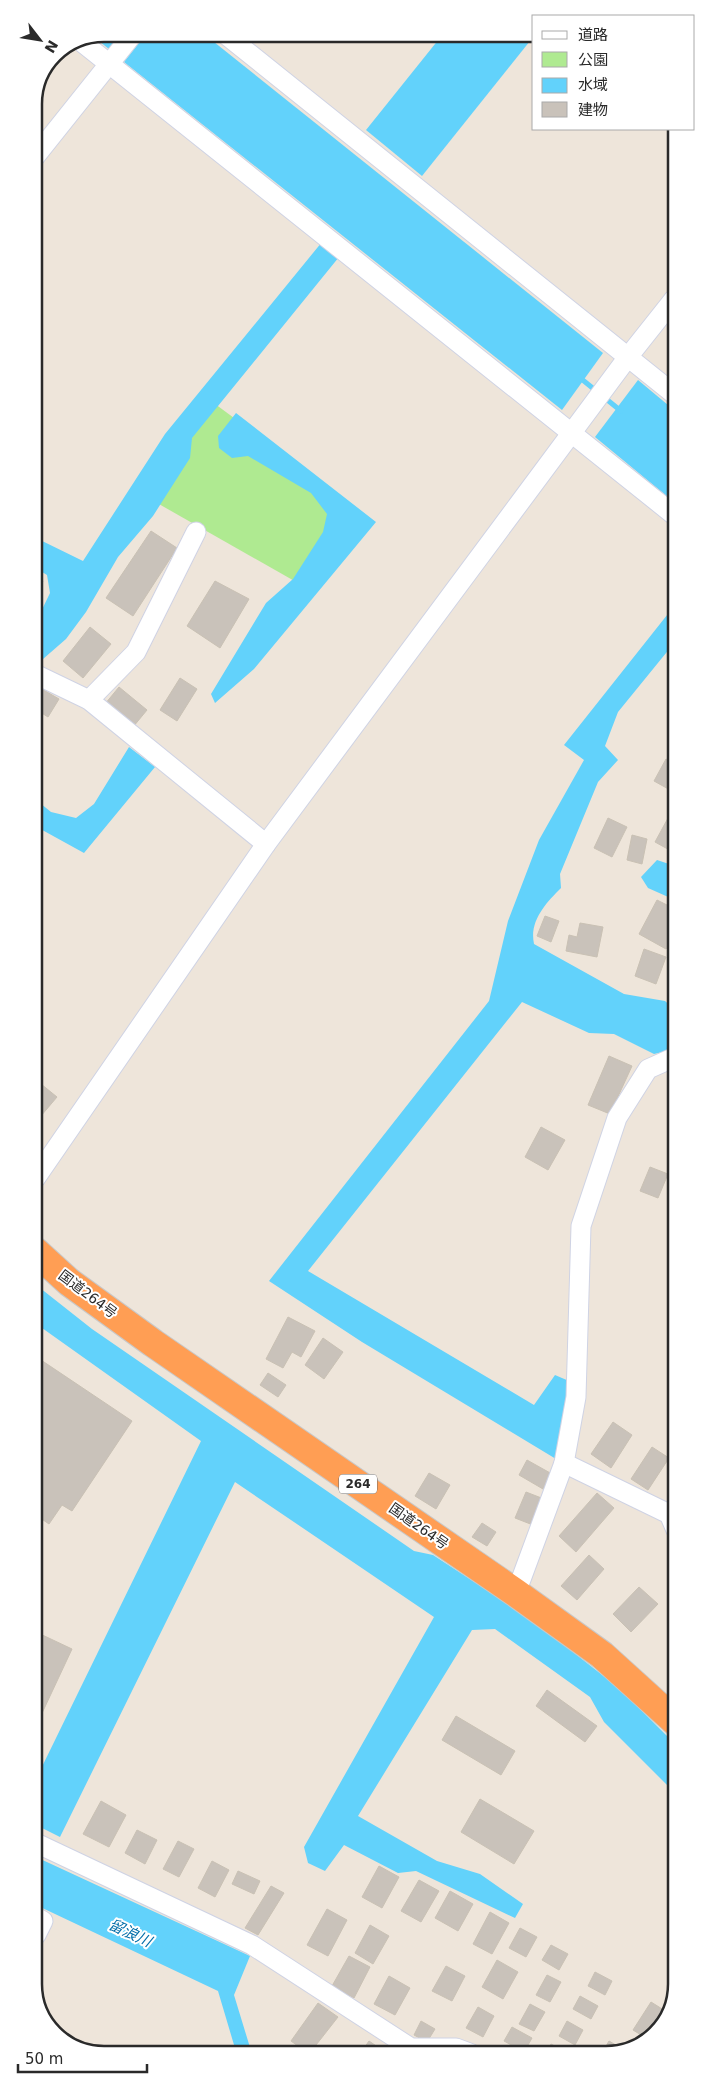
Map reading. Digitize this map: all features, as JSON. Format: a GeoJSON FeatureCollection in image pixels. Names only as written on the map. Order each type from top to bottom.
{"type":"FeatureCollection","features":[{"type":"Feature","properties":{"kind":"highway","name":"国道264号"},"geometry":{"type":"LineString","coordinates":[[42,1257],[69,1282],[153,1343],[516,1593],[602,1655],[668,1715]]}},
{"type":"Feature","properties":{"kind":"street"},"geometry":{"type":"LineString","coordinates":[[42,148],[127,42]]}},
{"type":"Feature","properties":{"kind":"street"},"geometry":{"type":"LineString","coordinates":[[235,42],[668,389]]}},
{"type":"Feature","properties":{"kind":"street"},"geometry":{"type":"LineString","coordinates":[[86,46],[668,510]]}},
{"type":"Feature","properties":{"kind":"street"},"geometry":{"type":"LineString","coordinates":[[42,1169],[266,844],[628,357],[668,307]]}},
{"type":"Feature","properties":{"kind":"street"},"geometry":{"type":"LineString","coordinates":[[88,700],[136,652],[196,532]]}},
{"type":"Feature","properties":{"kind":"street"},"geometry":{"type":"LineString","coordinates":[[42,678],[88,700],[266,844]]}},
{"type":"Feature","properties":{"kind":"street"},"geometry":{"type":"LineString","coordinates":[[516,1593],[564,1463],[576,1396],[581,1226],[617,1118],[648,1069],[668,1060]]}},
{"type":"Feature","properties":{"kind":"street"},"geometry":{"type":"LineString","coordinates":[[564,1463],[668,1513]]}},
{"type":"Feature","properties":{"kind":"street"},"geometry":{"type":"LineString","coordinates":[[42,1846],[252,1945],[401,2046]]}},
{"type":"Feature","properties":{"kind":"green space"},"geometry":{"type":"Polygon","coordinates":[[[207,398],[370,519],[312,591],[143,495],[207,398]]]}},
{"type":"Feature","properties":{"kind":"water"},"geometry":{"type":"Polygon","coordinates":[[[115,42],[109,49],[101,43],[115,42]]]}},
{"type":"Feature","properties":{"kind":"water"},"geometry":{"type":"Polygon","coordinates":[[[140,42],[214,42],[603,353],[562,410],[124,62],[140,42]]]}},
{"type":"Feature","properties":{"kind":"water"},"geometry":{"type":"Polygon","coordinates":[[[436,43],[529,43],[422,176],[366,130],[436,43]]]}},
{"type":"Feature","properties":{"kind":"water"},"geometry":{"type":"Polygon","coordinates":[[[322,242],[339,257],[192,438],[190,458],[153,516],[118,557],[86,612],[66,639],[42,660],[42,610],[50,593],[47,575],[42,572],[42,541],[83,561],[165,434],[322,242]]]}},
{"type":"Feature","properties":{"kind":"water"},"geometry":{"type":"Polygon","coordinates":[[[638,380],[668,405],[668,497],[595,437],[638,380]]]}},
{"type":"Feature","properties":{"kind":"water"},"geometry":{"type":"Polygon","coordinates":[[[236,413],[376,522],[254,669],[215,703],[211,694],[266,603],[293,579],[323,532],[327,514],[311,493],[248,456],[232,458],[219,448],[218,436],[236,413]]]}},
{"type":"Feature","properties":{"kind":"water"},"geometry":{"type":"Polygon","coordinates":[[[668,614],[668,651],[618,712],[605,746],[618,760],[598,782],[560,874],[561,888],[540,913],[536,920],[533,936],[534,944],[624,994],[665,1001],[668,1004],[668,1051],[654,1054],[614,1034],[589,1033],[522,1002],[308,1271],[534,1405],[555,1375],[569,1381],[556,1459],[362,1342],[269,1281],[489,1001],[508,921],[539,840],[584,760],[564,745],[668,614]]]}},
{"type":"Feature","properties":{"kind":"water"},"geometry":{"type":"Polygon","coordinates":[[[129,747],[155,767],[84,853],[42,830],[42,805],[51,812],[76,818],[94,804],[129,747]]]}},
{"type":"Feature","properties":{"kind":"water"},"geometry":{"type":"Polygon","coordinates":[[[657,860],[668,864],[668,897],[648,888],[641,877],[657,860]]]}},
{"type":"Feature","properties":{"kind":"water"},"geometry":{"type":"Polygon","coordinates":[[[42,1290],[92,1329],[414,1551],[433,1555],[531,1619],[620,1689],[668,1737],[668,1786],[604,1722],[590,1697],[495,1629],[472,1630],[358,1816],[437,1861],[480,1874],[523,1904],[515,1918],[416,1871],[398,1873],[344,1845],[325,1871],[308,1863],[304,1847],[434,1617],[235,1482],[60,1837],[42,1828],[42,1767],[201,1441],[42,1328],[42,1290]]]}},
{"type":"Feature","properties":{"kind":"water","name":"留浪川"},"geometry":{"type":"Polygon","coordinates":[[[42,1860],[250,1956],[234,1995],[250,2046],[234,2046],[218,1991],[42,1908],[42,1860]]]}},
{"type":"Feature","properties":{"kind":"building"},"geometry":{"type":"Polygon","coordinates":[[[151,531],[177,548],[133,616],[106,598],[151,531]]]}},
{"type":"Feature","properties":{"kind":"building"},"geometry":{"type":"Polygon","coordinates":[[[215,581],[249,599],[220,648],[187,626],[215,581]]]}},
{"type":"Feature","properties":{"kind":"building"},"geometry":{"type":"Polygon","coordinates":[[[90,627],[111,644],[83,678],[63,661],[90,627]]]}},
{"type":"Feature","properties":{"kind":"building"},"geometry":{"type":"Polygon","coordinates":[[[180,678],[197,689],[177,721],[160,710],[180,678]]]}},
{"type":"Feature","properties":{"kind":"building"},"geometry":{"type":"Polygon","coordinates":[[[119,687],[147,710],[133,727],[105,704],[119,687]]]}},
{"type":"Feature","properties":{"kind":"building"},"geometry":{"type":"Polygon","coordinates":[[[42,689],[59,699],[48,717],[42,713],[42,689]]]}},
{"type":"Feature","properties":{"kind":"building"},"geometry":{"type":"Polygon","coordinates":[[[666,759],[668,760],[668,789],[654,781],[666,759]]]}},
{"type":"Feature","properties":{"kind":"building"},"geometry":{"type":"Polygon","coordinates":[[[608,818],[627,827],[612,857],[594,848],[608,818]]]}},
{"type":"Feature","properties":{"kind":"building"},"geometry":{"type":"Polygon","coordinates":[[[668,818],[668,849],[655,842],[668,818]]]}},
{"type":"Feature","properties":{"kind":"building"},"geometry":{"type":"Polygon","coordinates":[[[632,835],[647,839],[642,864],[627,860],[632,835]]]}},
{"type":"Feature","properties":{"kind":"building"},"geometry":{"type":"Polygon","coordinates":[[[657,900],[668,906],[668,945],[666,949],[639,934],[657,900]]]}},
{"type":"Feature","properties":{"kind":"building"},"geometry":{"type":"Polygon","coordinates":[[[545,916],[559,921],[551,942],[537,936],[545,916]]]}},
{"type":"Feature","properties":{"kind":"building"},"geometry":{"type":"Polygon","coordinates":[[[580,923],[603,927],[597,957],[566,951],[569,935],[577,937],[580,923]]]}},
{"type":"Feature","properties":{"kind":"building"},"geometry":{"type":"Polygon","coordinates":[[[644,949],[666,957],[656,984],[635,976],[644,949]]]}},
{"type":"Feature","properties":{"kind":"building"},"geometry":{"type":"Polygon","coordinates":[[[609,1056],[632,1066],[610,1114],[588,1105],[609,1056]]]}},
{"type":"Feature","properties":{"kind":"building"},"geometry":{"type":"Polygon","coordinates":[[[42,1085],[57,1097],[42,1115],[42,1085]]]}},
{"type":"Feature","properties":{"kind":"building"},"geometry":{"type":"Polygon","coordinates":[[[541,1127],[565,1140],[548,1170],[525,1157],[541,1127]]]}},
{"type":"Feature","properties":{"kind":"building"},"geometry":{"type":"Polygon","coordinates":[[[650,1167],[668,1174],[658,1198],[640,1191],[650,1167]]]}},
{"type":"Feature","properties":{"kind":"building"},"geometry":{"type":"Polygon","coordinates":[[[288,1317],[315,1331],[301,1357],[292,1352],[283,1368],[266,1359],[288,1317]]]}},
{"type":"Feature","properties":{"kind":"building"},"geometry":{"type":"Polygon","coordinates":[[[323,1338],[343,1352],[324,1379],[305,1365],[323,1338]]]}},
{"type":"Feature","properties":{"kind":"building"},"geometry":{"type":"Polygon","coordinates":[[[42,1361],[132,1421],[72,1511],[62,1505],[49,1524],[42,1519],[42,1361]]]}},
{"type":"Feature","properties":{"kind":"building"},"geometry":{"type":"Polygon","coordinates":[[[268,1373],[286,1385],[278,1397],[260,1385],[268,1373]]]}},
{"type":"Feature","properties":{"kind":"building"},"geometry":{"type":"Polygon","coordinates":[[[613,1422],[632,1435],[611,1468],[591,1454],[613,1422]]]}},
{"type":"Feature","properties":{"kind":"building"},"geometry":{"type":"Polygon","coordinates":[[[652,1447],[668,1457],[648,1490],[631,1479],[652,1447]]]}},
{"type":"Feature","properties":{"kind":"building"},"geometry":{"type":"Polygon","coordinates":[[[527,1460],[552,1474],[543,1489],[519,1475],[527,1460]]]}},
{"type":"Feature","properties":{"kind":"building"},"geometry":{"type":"Polygon","coordinates":[[[429,1473],[450,1485],[436,1509],[415,1496],[429,1473]]]}},
{"type":"Feature","properties":{"kind":"building"},"geometry":{"type":"Polygon","coordinates":[[[526,1492],[544,1499],[533,1525],[515,1518],[526,1492]]]}},
{"type":"Feature","properties":{"kind":"building"},"geometry":{"type":"Polygon","coordinates":[[[597,1493],[614,1508],[576,1552],[559,1536],[597,1493]]]}},
{"type":"Feature","properties":{"kind":"building"},"geometry":{"type":"Polygon","coordinates":[[[482,1523],[496,1532],[487,1546],[472,1537],[482,1523]]]}},
{"type":"Feature","properties":{"kind":"building"},"geometry":{"type":"Polygon","coordinates":[[[589,1555],[604,1569],[577,1600],[561,1586],[589,1555]]]}},
{"type":"Feature","properties":{"kind":"building"},"geometry":{"type":"Polygon","coordinates":[[[639,1587],[658,1604],[631,1632],[613,1614],[639,1587]]]}},
{"type":"Feature","properties":{"kind":"building"},"geometry":{"type":"Polygon","coordinates":[[[42,1635],[72,1649],[42,1713],[42,1635]]]}},
{"type":"Feature","properties":{"kind":"building"},"geometry":{"type":"Polygon","coordinates":[[[547,1690],[597,1726],[585,1742],[536,1706],[547,1690]]]}},
{"type":"Feature","properties":{"kind":"building"},"geometry":{"type":"Polygon","coordinates":[[[456,1716],[515,1751],[501,1775],[442,1740],[456,1716]]]}},
{"type":"Feature","properties":{"kind":"building"},"geometry":{"type":"Polygon","coordinates":[[[480,1799],[534,1831],[514,1864],[461,1832],[480,1799]]]}},
{"type":"Feature","properties":{"kind":"building"},"geometry":{"type":"Polygon","coordinates":[[[101,1801],[126,1815],[109,1847],[83,1834],[101,1801]]]}},
{"type":"Feature","properties":{"kind":"building"},"geometry":{"type":"Polygon","coordinates":[[[137,1830],[157,1840],[145,1864],[125,1853],[137,1830]]]}},
{"type":"Feature","properties":{"kind":"building"},"geometry":{"type":"Polygon","coordinates":[[[178,1841],[194,1849],[179,1877],[163,1869],[178,1841]]]}},
{"type":"Feature","properties":{"kind":"building"},"geometry":{"type":"Polygon","coordinates":[[[212,1861],[229,1870],[215,1897],[198,1888],[212,1861]]]}},
{"type":"Feature","properties":{"kind":"building"},"geometry":{"type":"Polygon","coordinates":[[[379,1866],[399,1877],[382,1908],[362,1897],[379,1866]]]}},
{"type":"Feature","properties":{"kind":"building"},"geometry":{"type":"Polygon","coordinates":[[[238,1871],[260,1881],[254,1894],[232,1884],[238,1871]]]}},
{"type":"Feature","properties":{"kind":"building"},"geometry":{"type":"Polygon","coordinates":[[[419,1880],[439,1891],[421,1922],[401,1911],[419,1880]]]}},
{"type":"Feature","properties":{"kind":"building"},"geometry":{"type":"Polygon","coordinates":[[[271,1886],[284,1893],[258,1935],[245,1928],[271,1886]]]}},
{"type":"Feature","properties":{"kind":"building"},"geometry":{"type":"Polygon","coordinates":[[[450,1891],[473,1904],[458,1931],[435,1918],[450,1891]]]}},
{"type":"Feature","properties":{"kind":"building"},"geometry":{"type":"Polygon","coordinates":[[[327,1909],[347,1920],[328,1956],[307,1945],[327,1909]]]}},
{"type":"Feature","properties":{"kind":"building"},"geometry":{"type":"Polygon","coordinates":[[[490,1912],[509,1923],[492,1954],[473,1944],[490,1912]]]}},
{"type":"Feature","properties":{"kind":"building"},"geometry":{"type":"Polygon","coordinates":[[[370,1925],[389,1936],[373,1964],[355,1953],[370,1925]]]}},
{"type":"Feature","properties":{"kind":"building"},"geometry":{"type":"Polygon","coordinates":[[[520,1928],[537,1937],[526,1957],[509,1948],[520,1928]]]}},
{"type":"Feature","properties":{"kind":"building"},"geometry":{"type":"Polygon","coordinates":[[[551,1945],[568,1954],[559,1970],[542,1960],[551,1945]]]}},
{"type":"Feature","properties":{"kind":"building"},"geometry":{"type":"Polygon","coordinates":[[[349,1956],[370,1967],[354,1998],[332,1986],[349,1956]]]}},
{"type":"Feature","properties":{"kind":"building"},"geometry":{"type":"Polygon","coordinates":[[[497,1960],[518,1972],[503,1999],[482,1987],[497,1960]]]}},
{"type":"Feature","properties":{"kind":"building"},"geometry":{"type":"Polygon","coordinates":[[[446,1966],[465,1976],[452,2001],[432,1991],[446,1966]]]}},
{"type":"Feature","properties":{"kind":"building"},"geometry":{"type":"Polygon","coordinates":[[[595,1972],[612,1981],[605,1995],[588,1986],[595,1972]]]}},
{"type":"Feature","properties":{"kind":"building"},"geometry":{"type":"Polygon","coordinates":[[[547,1975],[561,1982],[550,2002],[536,1995],[547,1975]]]}},
{"type":"Feature","properties":{"kind":"building"},"geometry":{"type":"Polygon","coordinates":[[[389,1976],[410,1988],[395,2015],[374,2004],[389,1976]]]}},
{"type":"Feature","properties":{"kind":"building"},"geometry":{"type":"Polygon","coordinates":[[[580,1996],[598,2006],[591,2019],[573,2009],[580,1996]]]}},
{"type":"Feature","properties":{"kind":"building"},"geometry":{"type":"Polygon","coordinates":[[[651,2002],[662,2009],[655,2022],[641,2035],[633,2030],[651,2002]]]}},
{"type":"Feature","properties":{"kind":"building"},"geometry":{"type":"Polygon","coordinates":[[[318,2003],[338,2017],[315,2046],[298,2046],[291,2041],[318,2003]]]}},
{"type":"Feature","properties":{"kind":"building"},"geometry":{"type":"Polygon","coordinates":[[[530,2004],[545,2012],[534,2031],[519,2024],[530,2004]]]}},
{"type":"Feature","properties":{"kind":"building"},"geometry":{"type":"Polygon","coordinates":[[[478,2007],[494,2016],[483,2037],[466,2028],[478,2007]]]}},
{"type":"Feature","properties":{"kind":"building"},"geometry":{"type":"Polygon","coordinates":[[[421,2021],[435,2029],[427,2042],[414,2035],[421,2021]]]}},
{"type":"Feature","properties":{"kind":"building"},"geometry":{"type":"Polygon","coordinates":[[[567,2021],[583,2030],[575,2045],[559,2036],[567,2021]]]}},
{"type":"Feature","properties":{"kind":"building"},"geometry":{"type":"Polygon","coordinates":[[[512,2027],[532,2038],[527,2046],[513,2046],[504,2041],[512,2027]]]}},
{"type":"Feature","properties":{"kind":"building"},"geometry":{"type":"Polygon","coordinates":[[[369,2041],[376,2046],[366,2046],[369,2041]]]}},
{"type":"Feature","properties":{"kind":"building"},"geometry":{"type":"Polygon","coordinates":[[[609,2041],[616,2045],[613,2046],[606,2046],[609,2041]]]}},
{"type":"Feature","properties":{"kind":"waterway"},"geometry":{"type":"LineString","coordinates":[[579,377],[621,411]]}}]}
